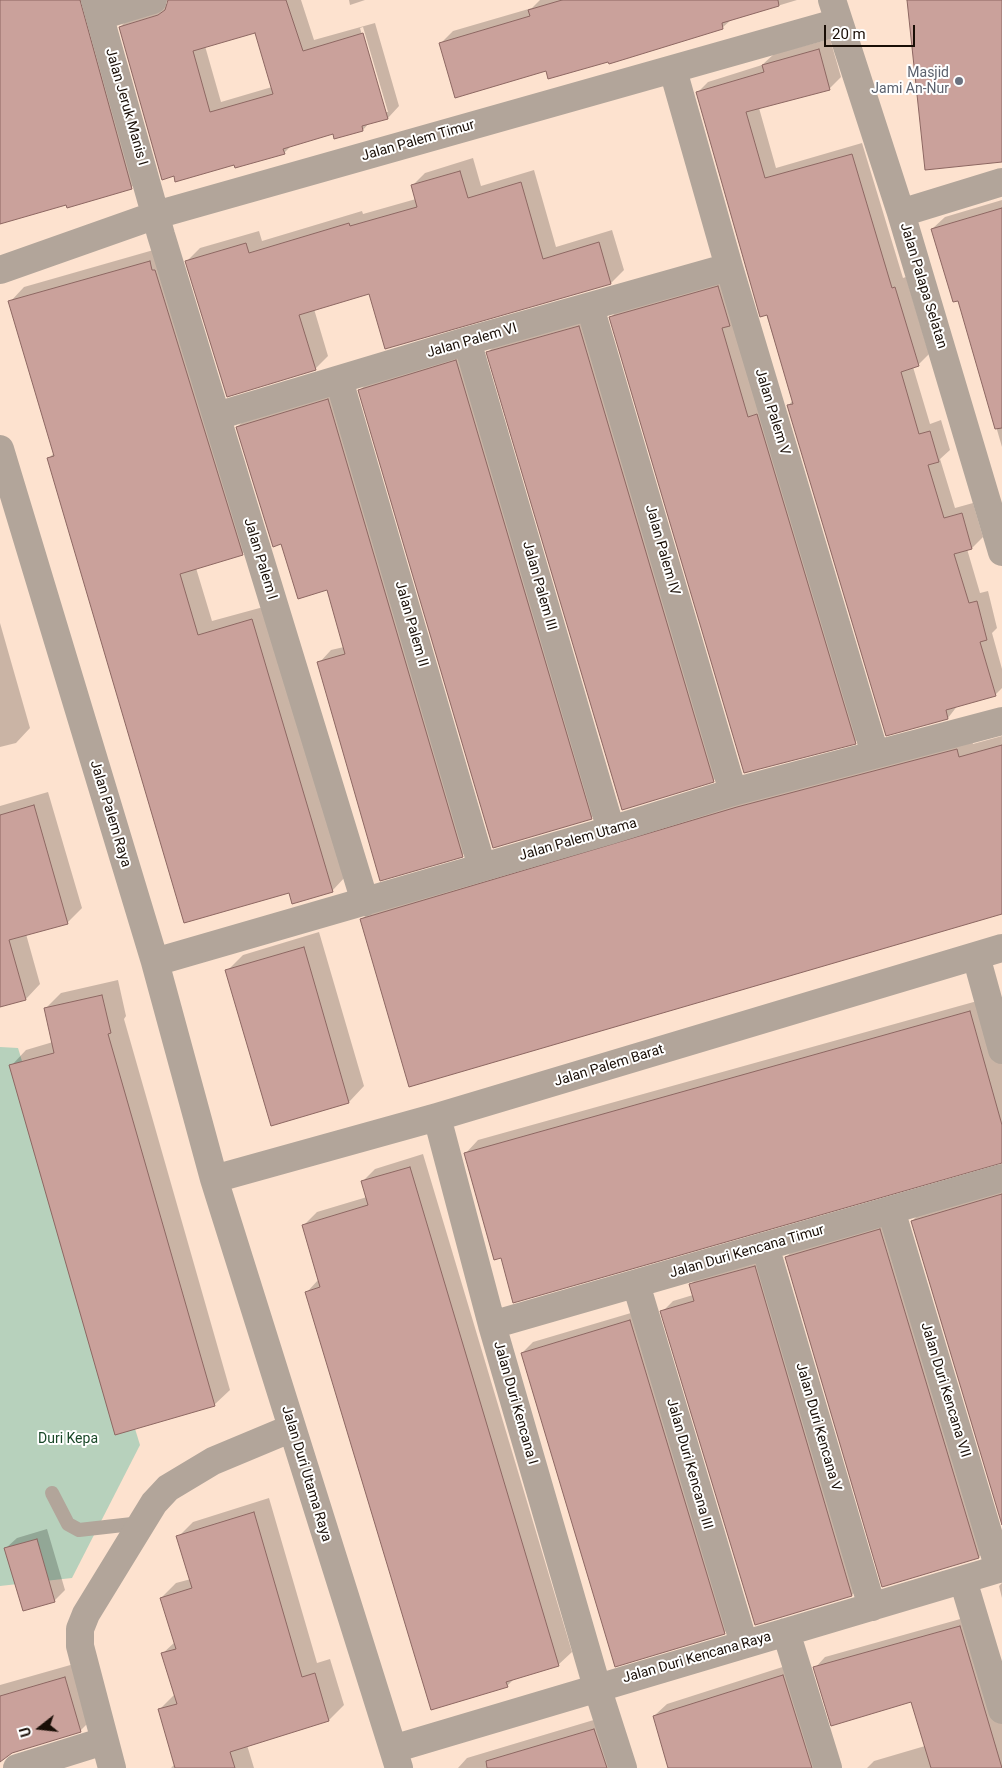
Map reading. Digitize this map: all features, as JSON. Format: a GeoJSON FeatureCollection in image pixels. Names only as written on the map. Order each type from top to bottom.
{"type":"FeatureCollection","features":[{"type":"Feature","properties":{"kind":"street"},"geometry":{"type":"LineString","coordinates":[[98,8],[153,0]]}},
{"type":"Feature","properties":{"kind":"street","name":"Jalan Jeruk Manis I"},"geometry":{"type":"LineString","coordinates":[[98,8],[156,215]]}},
{"type":"Feature","properties":{"kind":"street","name":"Jalan Palem Timur"},"geometry":{"type":"LineString","coordinates":[[0,270],[156,215],[672,70],[836,11]]}},
{"type":"Feature","properties":{"kind":"street","name":"Jalan Palapa Selatan"},"geometry":{"type":"LineString","coordinates":[[836,11],[901,213],[1002,552]]}},
{"type":"Feature","properties":{"kind":"street","name":"Jalan Palem V"},"geometry":{"type":"LineString","coordinates":[[672,70],[875,754]]}},
{"type":"Feature","properties":{"kind":"street"},"geometry":{"type":"LineString","coordinates":[[901,213],[1002,182]]}},
{"type":"Feature","properties":{"kind":"street","name":"Jalan Palem I"},"geometry":{"type":"LineString","coordinates":[[156,215],[366,902]]}},
{"type":"Feature","properties":{"kind":"street","name":"Jalan Palem VI"},"geometry":{"type":"LineString","coordinates":[[217,416],[729,267]]}},
{"type":"Feature","properties":{"kind":"street","name":"Jalan Palem IV"},"geometry":{"type":"LineString","coordinates":[[590,307],[733,792]]}},
{"type":"Feature","properties":{"kind":"street","name":"Jalan Palem III"},"geometry":{"type":"LineString","coordinates":[[467,342],[612,830]]}},
{"type":"Feature","properties":{"kind":"street","name":"Jalan Palem II"},"geometry":{"type":"LineString","coordinates":[[339,380],[482,867]]}},
{"type":"Feature","properties":{"kind":"street","name":"Jalan Palem Raya"},"geometry":{"type":"LineString","coordinates":[[0,449],[6,490],[155,962],[214,1180]]}},
{"type":"Feature","properties":{"kind":"street","name":"Jalan Palem Utama"},"geometry":{"type":"LineString","coordinates":[[155,962],[612,830],[733,792],[1002,721]]}},
{"type":"Feature","properties":{"kind":"street","name":"Jalan Palem Barat"},"geometry":{"type":"LineString","coordinates":[[214,1180],[437,1117],[1002,948]]}},
{"type":"Feature","properties":{"kind":"street"},"geometry":{"type":"LineString","coordinates":[[976,956],[1002,1050]]}},
{"type":"Feature","properties":{"kind":"street","name":"Jalan Duri Kencana I"},"geometry":{"type":"LineString","coordinates":[[437,1117],[492,1326],[597,1687],[623,1768]]}},
{"type":"Feature","properties":{"kind":"street","name":"Jalan Duri Kencana Timur"},"geometry":{"type":"LineString","coordinates":[[492,1326],[1002,1178]]}},
{"type":"Feature","properties":{"kind":"street","name":"Jalan Duri Utama Raya"},"geometry":{"type":"LineString","coordinates":[[214,1180],[396,1758]]}},
{"type":"Feature","properties":{"kind":"street","name":"Jalan Duri Kencana VII"},"geometry":{"type":"LineString","coordinates":[[890,1210],[1000,1569]]}},
{"type":"Feature","properties":{"kind":"street","name":"Jalan Duri Kencana V"},"geometry":{"type":"LineString","coordinates":[[765,1246],[872,1607]]}},
{"type":"Feature","properties":{"kind":"street","name":"Jalan Duri Kencana III"},"geometry":{"type":"LineString","coordinates":[[636,1284],[744,1644]]}},
{"type":"Feature","properties":{"kind":"street"},"geometry":{"type":"LineString","coordinates":[[112,1768],[80,1646],[80,1629],[86,1614],[141,1522],[154,1503],[168,1488],[188,1474],[292,1428]]}},
{"type":"Feature","properties":{"kind":"street","name":"Jalan Duri Kencana Raya"},"geometry":{"type":"LineString","coordinates":[[396,1758],[597,1687],[1000,1569]]}},
{"type":"Feature","properties":{"kind":"street"},"geometry":{"type":"LineString","coordinates":[[963,1580],[1002,1710]]}},
{"type":"Feature","properties":{"kind":"street"},"geometry":{"type":"LineString","coordinates":[[786,1632],[828,1768]]}},
{"type":"Feature","properties":{"kind":"street"},"geometry":{"type":"LineString","coordinates":[[17,1768],[104,1742]]}},
{"type":"Feature","properties":{"kind":"lane"},"geometry":{"type":"LineString","coordinates":[[52,1493],[68,1524],[79,1530],[141,1522]]}},
{"type":"Feature","properties":{"kind":"green space","name":"Duri Kepa"},"geometry":{"type":"Polygon","coordinates":[[[0,1047],[18,1048],[140,1445],[72,1578],[0,1586],[0,1047]]]}},
{"type":"Feature","properties":{"kind":"building"},"geometry":{"type":"Polygon","coordinates":[[[0,0],[80,0],[132,189],[67,208],[66,205],[0,224],[0,0]]]}},
{"type":"Feature","properties":{"kind":"building"},"geometry":{"type":"Polygon","coordinates":[[[168,0],[286,0],[303,51],[363,33],[388,119],[362,126],[363,131],[334,139],[333,134],[283,149],[285,154],[235,168],[234,165],[175,182],[174,176],[162,180],[119,27],[158,15],[165,10],[168,0]],[[255,33],[193,51],[210,112],[273,94],[255,33]]]}},
{"type":"Feature","properties":{"kind":"building"},"geometry":{"type":"Polygon","coordinates":[[[562,0],[778,0],[779,6],[722,23],[723,29],[609,64],[608,62],[548,79],[546,71],[455,98],[439,43],[530,16],[528,10],[562,0]]]}},
{"type":"Feature","properties":{"kind":"building","name":"Masjid Jami An-Nur"},"geometry":{"type":"Polygon","coordinates":[[[907,0],[1002,0],[1002,162],[925,170],[907,0]]]}},
{"type":"Feature","properties":{"kind":"building"},"geometry":{"type":"Polygon","coordinates":[[[819,49],[830,90],[746,112],[765,178],[852,154],[892,288],[895,287],[919,366],[901,372],[919,434],[930,431],[939,462],[928,465],[944,518],[962,513],[972,549],[954,554],[969,603],[977,601],[987,640],[980,642],[996,696],[946,710],[948,719],[886,736],[787,405],[793,404],[767,315],[760,317],[696,92],[764,72],[762,65],[819,49]]]}},
{"type":"Feature","properties":{"kind":"building"},"geometry":{"type":"Polygon","coordinates":[[[460,171],[468,198],[521,182],[543,259],[599,242],[611,284],[385,349],[369,294],[299,315],[316,370],[227,397],[185,261],[246,243],[249,253],[349,223],[350,226],[417,207],[411,185],[460,171]]]}},
{"type":"Feature","properties":{"kind":"building"},"geometry":{"type":"Polygon","coordinates":[[[1002,208],[1002,428],[995,429],[958,301],[953,302],[931,229],[1002,208]]]}},
{"type":"Feature","properties":{"kind":"building"},"geometry":{"type":"Polygon","coordinates":[[[150,261],[152,270],[155,270],[243,555],[180,574],[198,635],[252,619],[333,892],[292,904],[289,893],[184,923],[47,458],[54,456],[8,301],[150,261]]]}},
{"type":"Feature","properties":{"kind":"building"},"geometry":{"type":"Polygon","coordinates":[[[718,286],[730,326],[722,328],[748,417],[757,414],[856,744],[744,773],[609,317],[718,286]]]}},
{"type":"Feature","properties":{"kind":"building"},"geometry":{"type":"Polygon","coordinates":[[[579,326],[714,782],[622,810],[486,352],[579,326]]]}},
{"type":"Feature","properties":{"kind":"building"},"geometry":{"type":"Polygon","coordinates":[[[456,360],[592,819],[493,848],[358,390],[456,360]]]}},
{"type":"Feature","properties":{"kind":"building"},"geometry":{"type":"Polygon","coordinates":[[[328,399],[463,857],[380,881],[317,662],[345,654],[327,590],[298,599],[281,544],[273,547],[236,427],[328,399]]]}},
{"type":"Feature","properties":{"kind":"building"},"geometry":{"type":"Polygon","coordinates":[[[1002,745],[1002,914],[409,1087],[360,919],[737,807],[957,749],[959,757],[1002,745]]]}},
{"type":"Feature","properties":{"kind":"building"},"geometry":{"type":"Polygon","coordinates":[[[34,805],[68,924],[9,940],[26,1000],[0,1007],[0,815],[34,805]]]}},
{"type":"Feature","properties":{"kind":"building"},"geometry":{"type":"Polygon","coordinates":[[[304,947],[349,1103],[271,1126],[225,970],[304,947]]]}},
{"type":"Feature","properties":{"kind":"building"},"geometry":{"type":"Polygon","coordinates":[[[102,995],[111,1033],[108,1034],[215,1406],[115,1435],[9,1065],[54,1053],[44,1008],[102,995]]]}},
{"type":"Feature","properties":{"kind":"building"},"geometry":{"type":"Polygon","coordinates":[[[970,1011],[1002,1125],[1002,1163],[513,1303],[501,1258],[494,1260],[464,1153],[970,1011]]]}},
{"type":"Feature","properties":{"kind":"building"},"geometry":{"type":"Polygon","coordinates":[[[410,1167],[559,1666],[506,1682],[508,1687],[431,1710],[305,1292],[320,1287],[302,1225],[368,1205],[361,1181],[410,1167]]]}},
{"type":"Feature","properties":{"kind":"building"},"geometry":{"type":"Polygon","coordinates":[[[1002,1194],[1002,1525],[911,1221],[1002,1194]]]}},
{"type":"Feature","properties":{"kind":"building"},"geometry":{"type":"Polygon","coordinates":[[[880,1229],[979,1558],[882,1587],[785,1257],[880,1229]]]}},
{"type":"Feature","properties":{"kind":"building"},"geometry":{"type":"Polygon","coordinates":[[[755,1266],[852,1596],[755,1625],[660,1311],[694,1301],[689,1284],[755,1266]]]}},
{"type":"Feature","properties":{"kind":"building"},"geometry":{"type":"Polygon","coordinates":[[[630,1320],[725,1634],[615,1667],[521,1353],[630,1320]]]}},
{"type":"Feature","properties":{"kind":"building"},"geometry":{"type":"Polygon","coordinates":[[[254,1512],[302,1677],[315,1673],[329,1721],[230,1752],[235,1768],[175,1768],[158,1709],[177,1704],[161,1653],[176,1649],[160,1598],[192,1588],[176,1536],[254,1512]]]}},
{"type":"Feature","properties":{"kind":"building"},"geometry":{"type":"Polygon","coordinates":[[[37,1539],[55,1602],[23,1611],[4,1548],[37,1539]]]}},
{"type":"Feature","properties":{"kind":"building"},"geometry":{"type":"Polygon","coordinates":[[[960,1626],[1002,1768],[931,1768],[911,1702],[831,1726],[813,1667],[960,1626]]]}},
{"type":"Feature","properties":{"kind":"building"},"geometry":{"type":"Polygon","coordinates":[[[783,1675],[812,1768],[668,1768],[653,1716],[783,1675]]]}},
{"type":"Feature","properties":{"kind":"building"},"geometry":{"type":"Polygon","coordinates":[[[65,1677],[81,1732],[12,1753],[0,1762],[0,1696],[65,1677]]]}},
{"type":"Feature","properties":{"kind":"building"},"geometry":{"type":"Polygon","coordinates":[[[594,1729],[607,1768],[487,1768],[486,1761],[594,1729]]]}},
{"type":"Feature","properties":{"kind":"place","name":"Masjid Jami An-Nur"},"geometry":{"type":"Point","coordinates":[959,81]}}]}
